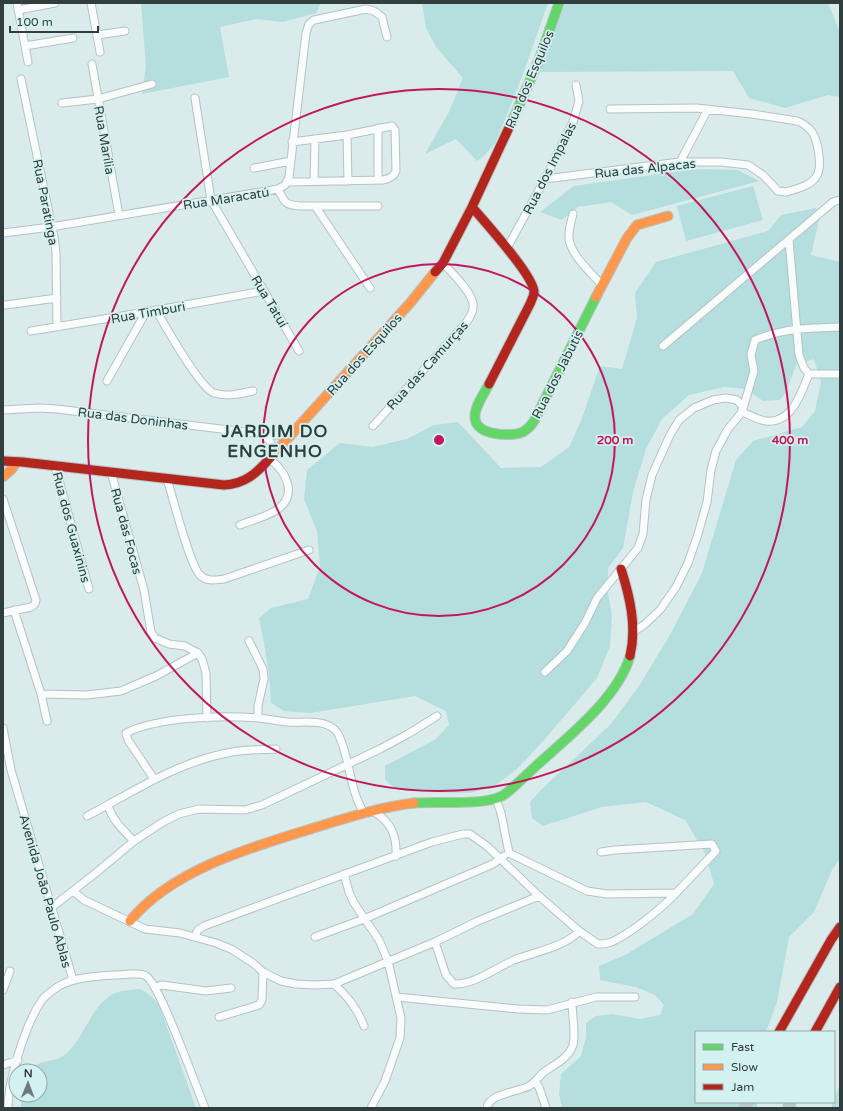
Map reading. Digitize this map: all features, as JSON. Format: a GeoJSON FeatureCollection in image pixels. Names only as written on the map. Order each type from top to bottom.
{"type":"FeatureCollection","features":[{"type":"Feature","properties":{"kind":"main road","name":"Rua dos Esquilos"},"geometry":{"type":"LineString","coordinates":[[3,461],[14,465],[55,466],[167,478],[212,485],[234,485],[249,479],[258,472],[406,307],[443,263],[472,207],[528,87],[560,3]]}},
{"type":"Feature","properties":{"kind":"main road","name":"Rua dos Jabutis"},"geometry":{"type":"LineString","coordinates":[[472,207],[507,248],[532,284],[534,293],[530,304],[478,406],[475,415],[475,420],[481,429],[506,436],[522,433],[530,427],[537,416],[602,286],[633,230],[644,222],[668,216]]}},
{"type":"Feature","properties":{"kind":"main road"},"geometry":{"type":"LineString","coordinates":[[3,477],[14,465]]}},
{"type":"Feature","properties":{"kind":"main road"},"geometry":{"type":"LineString","coordinates":[[130,921],[139,909],[160,892],[204,866],[233,854],[280,838],[368,812],[399,805],[496,799],[502,796],[600,706],[620,679],[630,658],[633,632],[630,601],[621,569]]}},
{"type":"Feature","properties":{"kind":"main road"},"geometry":{"type":"LineString","coordinates":[[780,1031],[831,940],[840,927]]}},
{"type":"Feature","properties":{"kind":"main road"},"geometry":{"type":"LineString","coordinates":[[816,1031],[840,987]]}},
{"type":"Feature","properties":{"kind":"street"},"geometry":{"type":"LineString","coordinates":[[28,62],[17,7],[55,3]]}},
{"type":"Feature","properties":{"kind":"street"},"geometry":{"type":"LineString","coordinates":[[91,3],[100,52]]}},
{"type":"Feature","properties":{"kind":"street","name":"Rua Maracatú"},"geometry":{"type":"LineString","coordinates":[[3,233],[51,227],[278,189],[287,182],[291,161],[292,142],[306,33],[311,22],[314,20],[366,9],[374,11],[382,17],[386,37]]}},
{"type":"Feature","properties":{"kind":"street"},"geometry":{"type":"LineString","coordinates":[[97,35],[125,31]]}},
{"type":"Feature","properties":{"kind":"street"},"geometry":{"type":"LineString","coordinates":[[25,46],[73,38]]}},
{"type":"Feature","properties":{"kind":"street","name":"Rua Marília"},"geometry":{"type":"LineString","coordinates":[[92,64],[119,216]]}},
{"type":"Feature","properties":{"kind":"street","name":"Rua Paratinga"},"geometry":{"type":"LineString","coordinates":[[21,79],[56,253],[57,327]]}},
{"type":"Feature","properties":{"kind":"street"},"geometry":{"type":"LineString","coordinates":[[62,104],[98,99],[152,84]]}},
{"type":"Feature","properties":{"kind":"street","name":"Rua dos Impalas"},"geometry":{"type":"LineString","coordinates":[[507,248],[545,179],[573,122],[579,101],[576,85]]}},
{"type":"Feature","properties":{"kind":"street"},"geometry":{"type":"LineString","coordinates":[[195,98],[210,200]]}},
{"type":"Feature","properties":{"kind":"street"},"geometry":{"type":"LineString","coordinates":[[610,109],[680,107],[708,109],[680,162]]}},
{"type":"Feature","properties":{"kind":"street","name":"Rua das Alpacas"},"geometry":{"type":"LineString","coordinates":[[545,179],[680,162],[721,162],[748,166],[763,175],[778,191],[782,193],[806,185],[818,176],[820,164],[813,133],[797,121],[708,109]]}},
{"type":"Feature","properties":{"kind":"street"},"geometry":{"type":"LineString","coordinates":[[287,182],[378,180],[387,179],[396,171],[394,127],[389,126],[348,134],[292,142]]}},
{"type":"Feature","properties":{"kind":"street"},"geometry":{"type":"LineString","coordinates":[[378,128],[378,180]]}},
{"type":"Feature","properties":{"kind":"street"},"geometry":{"type":"LineString","coordinates":[[348,134],[348,181]]}},
{"type":"Feature","properties":{"kind":"street"},"geometry":{"type":"LineString","coordinates":[[314,181],[315,139]]}},
{"type":"Feature","properties":{"kind":"street"},"geometry":{"type":"LineString","coordinates":[[254,168],[291,161]]}},
{"type":"Feature","properties":{"kind":"street"},"geometry":{"type":"LineString","coordinates":[[278,189],[285,202],[289,205],[378,206]]}},
{"type":"Feature","properties":{"kind":"street","name":"Rua Tatuí"},"geometry":{"type":"LineString","coordinates":[[210,200],[299,351]]}},
{"type":"Feature","properties":{"kind":"street"},"geometry":{"type":"LineString","coordinates":[[663,346],[833,202],[840,200]]}},
{"type":"Feature","properties":{"kind":"street"},"geometry":{"type":"LineString","coordinates":[[315,206],[370,288]]}},
{"type":"Feature","properties":{"kind":"street"},"geometry":{"type":"LineString","coordinates":[[573,214],[569,232],[570,244],[576,256],[602,286]]}},
{"type":"Feature","properties":{"kind":"street"},"geometry":{"type":"LineString","coordinates":[[789,240],[799,355],[804,368],[809,374]]}},
{"type":"Feature","properties":{"kind":"street","name":"Rua das Camurças"},"geometry":{"type":"LineString","coordinates":[[373,426],[465,324],[471,314],[473,304],[471,297],[443,263]]}},
{"type":"Feature","properties":{"kind":"street","name":"Rua Timburi"},"geometry":{"type":"LineString","coordinates":[[31,331],[264,291]]}},
{"type":"Feature","properties":{"kind":"street"},"geometry":{"type":"LineString","coordinates":[[6,305],[56,298]]}},
{"type":"Feature","properties":{"kind":"street"},"geometry":{"type":"LineString","coordinates":[[156,310],[204,386],[212,392],[219,394],[232,395],[253,391]]}},
{"type":"Feature","properties":{"kind":"street"},"geometry":{"type":"LineString","coordinates":[[107,381],[146,312]]}},
{"type":"Feature","properties":{"kind":"street"},"geometry":{"type":"LineString","coordinates":[[633,632],[644,625],[660,610],[676,587],[688,563],[705,508],[716,451],[728,430],[742,412],[754,371],[751,355],[754,340],[769,334],[797,328],[840,327]]}},
{"type":"Feature","properties":{"kind":"street"},"geometry":{"type":"LineString","coordinates":[[809,374],[840,374]]}},
{"type":"Feature","properties":{"kind":"street"},"geometry":{"type":"LineString","coordinates":[[742,412],[766,421],[777,420],[788,414],[796,403],[809,374]]}},
{"type":"Feature","properties":{"kind":"street"},"geometry":{"type":"LineString","coordinates":[[545,672],[567,651],[585,623],[597,598],[638,548],[643,534],[646,500],[652,475],[670,435],[680,420],[694,408],[713,400],[726,398],[737,400],[742,406],[742,412]]}},
{"type":"Feature","properties":{"kind":"street","name":"Rua das Doninhas"},"geometry":{"type":"LineString","coordinates":[[3,410],[39,408],[57,409],[262,434],[290,436]]}},
{"type":"Feature","properties":{"kind":"street"},"geometry":{"type":"LineString","coordinates":[[240,525],[272,512],[286,500],[288,489],[286,477],[277,465],[269,440],[262,434]]}},
{"type":"Feature","properties":{"kind":"street","name":"Rua dos Guaxinins"},"geometry":{"type":"LineString","coordinates":[[55,466],[89,589]]}},
{"type":"Feature","properties":{"kind":"street","name":"Rua das Focas"},"geometry":{"type":"LineString","coordinates":[[111,472],[144,590],[151,632],[156,638],[169,644],[185,646],[198,652]]}},
{"type":"Feature","properties":{"kind":"street"},"geometry":{"type":"LineString","coordinates":[[167,478],[192,562],[200,576],[214,581],[224,579],[309,550]]}},
{"type":"Feature","properties":{"kind":"street"},"geometry":{"type":"LineString","coordinates":[[3,499],[36,600],[35,604],[31,606],[3,613]]}},
{"type":"Feature","properties":{"kind":"street"},"geometry":{"type":"LineString","coordinates":[[14,610],[41,694],[47,721]]}},
{"type":"Feature","properties":{"kind":"street"},"geometry":{"type":"LineString","coordinates":[[249,641],[263,669],[264,679],[258,706],[258,718]]}},
{"type":"Feature","properties":{"kind":"street"},"geometry":{"type":"LineString","coordinates":[[41,694],[87,695],[121,691],[156,676],[198,652],[202,659],[206,673],[207,718]]}},
{"type":"Feature","properties":{"kind":"street"},"geometry":{"type":"LineString","coordinates":[[51,908],[134,841],[163,822],[179,814],[199,809],[245,810],[262,805],[408,734],[437,716]]}},
{"type":"Feature","properties":{"kind":"street"},"geometry":{"type":"LineString","coordinates":[[154,779],[133,749],[126,733],[135,728],[147,725],[207,718],[258,718],[286,722],[315,722],[328,725],[336,730],[348,764],[360,806],[368,812],[383,817],[390,826],[397,843],[396,856]]}},
{"type":"Feature","properties":{"kind":"street","name":"Avenida João Paulo Ablas"},"geometry":{"type":"LineString","coordinates":[[3,728],[11,770],[72,980],[131,974],[146,976],[155,987],[204,1108]]}},
{"type":"Feature","properties":{"kind":"street"},"geometry":{"type":"LineString","coordinates":[[87,816],[154,779],[180,768],[227,753],[248,750],[276,749]]}},
{"type":"Feature","properties":{"kind":"street"},"geometry":{"type":"LineString","coordinates":[[496,799],[501,813],[509,853]]}},
{"type":"Feature","properties":{"kind":"street"},"geometry":{"type":"LineString","coordinates":[[108,805],[110,812],[120,827],[134,841]]}},
{"type":"Feature","properties":{"kind":"street"},"geometry":{"type":"LineString","coordinates":[[195,936],[198,930],[204,926],[344,874],[432,842],[463,834],[470,834],[488,848],[579,931],[598,944],[609,943],[618,939],[666,904],[716,851],[712,844],[601,852]]}},
{"type":"Feature","properties":{"kind":"street"},"geometry":{"type":"LineString","coordinates":[[315,937],[364,919],[493,864],[509,853]]}},
{"type":"Feature","properties":{"kind":"street"},"geometry":{"type":"LineString","coordinates":[[509,853],[587,891],[607,894],[676,893]]}},
{"type":"Feature","properties":{"kind":"street"},"geometry":{"type":"LineString","coordinates":[[344,874],[349,892],[364,919],[379,940],[388,961],[401,1018],[400,1038],[385,1081],[371,1108]]}},
{"type":"Feature","properties":{"kind":"street"},"geometry":{"type":"LineString","coordinates":[[73,891],[84,900],[145,929],[195,936],[231,949],[253,963],[263,972],[281,981],[315,986],[334,984],[435,942],[478,921],[539,896]]}},
{"type":"Feature","properties":{"kind":"street"},"geometry":{"type":"LineString","coordinates":[[435,942],[446,975],[454,984],[461,984],[499,968],[513,960],[565,941],[575,936],[579,931]]}},
{"type":"Feature","properties":{"kind":"street"},"geometry":{"type":"LineString","coordinates":[[3,990],[10,971]]}},
{"type":"Feature","properties":{"kind":"street"},"geometry":{"type":"LineString","coordinates":[[219,1017],[259,1004],[262,1000],[263,972]]}},
{"type":"Feature","properties":{"kind":"street"},"geometry":{"type":"LineString","coordinates":[[8,1108],[10,1090],[28,1026],[43,999],[59,986],[72,980]]}},
{"type":"Feature","properties":{"kind":"street"},"geometry":{"type":"LineString","coordinates":[[334,984],[352,1002],[359,1012],[364,1026]]}},
{"type":"Feature","properties":{"kind":"street"},"geometry":{"type":"LineString","coordinates":[[155,987],[162,985],[206,991],[231,988]]}},
{"type":"Feature","properties":{"kind":"street"},"geometry":{"type":"LineString","coordinates":[[397,996],[518,1009],[547,1010],[572,1002],[596,997],[634,997]]}},
{"type":"Feature","properties":{"kind":"street"},"geometry":{"type":"LineString","coordinates":[[487,1108],[491,1100],[527,1087],[535,1082],[544,1072],[565,1057],[573,1046],[572,1002]]}},
{"type":"Feature","properties":{"kind":"street"},"geometry":{"type":"LineString","coordinates":[[3,1065],[18,1060]]}},
{"type":"Feature","properties":{"kind":"street"},"geometry":{"type":"LineString","coordinates":[[535,1082],[539,1087],[546,1108]]}},
{"type":"Feature","properties":{"kind":"shaded area"},"geometry":{"type":"Polygon","coordinates":[[[141,3],[321,3],[316,13],[283,22],[256,19],[220,27],[229,77],[142,94],[146,66],[141,3]]]}},
{"type":"Feature","properties":{"kind":"shaded area"},"geometry":{"type":"Polygon","coordinates":[[[422,3],[548,3],[522,77],[496,142],[485,155],[477,161],[456,139],[425,154],[449,112],[463,78],[436,47],[426,28],[422,3]]]}},
{"type":"Feature","properties":{"kind":"shaded area"},"geometry":{"type":"Polygon","coordinates":[[[565,3],[828,3],[840,32],[840,97],[828,95],[785,108],[749,98],[733,71],[540,72],[565,3]]]}},
{"type":"Feature","properties":{"kind":"shaded area"},"geometry":{"type":"Polygon","coordinates":[[[695,169],[738,170],[759,181],[632,215],[611,202],[578,207],[562,220],[540,212],[574,186],[695,169]]]}},
{"type":"Feature","properties":{"kind":"shaded area"},"geometry":{"type":"Polygon","coordinates":[[[753,186],[763,220],[686,241],[677,206],[753,186]]]}},
{"type":"Feature","properties":{"kind":"shaded area"},"geometry":{"type":"Polygon","coordinates":[[[816,208],[820,216],[811,255],[840,262],[840,858],[832,870],[814,912],[789,937],[777,1002],[766,1031],[695,1031],[695,1103],[757,1103],[757,1108],[562,1108],[559,1094],[561,1074],[581,1056],[586,1037],[586,1023],[596,1016],[613,1014],[640,1019],[660,1015],[664,1005],[655,995],[636,987],[600,980],[599,966],[625,955],[693,914],[714,884],[705,853],[685,820],[646,802],[602,807],[543,826],[532,818],[530,802],[611,724],[639,686],[670,635],[702,573],[736,460],[753,441],[802,427],[815,411],[821,382],[814,359],[796,365],[786,392],[780,400],[763,401],[746,389],[724,387],[689,395],[662,419],[646,449],[633,492],[623,548],[608,568],[608,594],[612,615],[610,646],[597,678],[545,739],[517,769],[494,786],[470,793],[424,792],[395,789],[385,779],[385,766],[436,739],[449,725],[446,711],[415,696],[310,713],[284,711],[271,703],[270,681],[259,618],[271,608],[308,599],[320,567],[317,531],[304,499],[307,470],[340,443],[372,447],[407,439],[434,425],[458,422],[501,468],[541,467],[569,447],[581,421],[600,366],[622,369],[637,318],[635,293],[656,262],[768,231],[781,215],[816,208]]]}},
{"type":"Feature","properties":{"kind":"shaded area"},"geometry":{"type":"Polygon","coordinates":[[[140,989],[151,996],[159,1005],[196,1108],[21,1108],[21,1103],[48,1103],[48,1063],[40,1063],[56,1059],[66,1054],[73,1047],[99,1006],[113,994],[126,990],[140,989]]]}},
{"type":"Feature","properties":{"kind":"shaded area"},"geometry":{"type":"Polygon","coordinates":[[[840,1084],[840,1108],[831,1108],[833,1103],[835,1103],[835,1097],[840,1084]]]}},
{"type":"Feature","properties":{"kind":"tunnel"},"geometry":{"type":"LineString","coordinates":[[745,1108],[747,1103]]}},
{"type":"Feature","properties":{"kind":"tunnel"},"geometry":{"type":"LineString","coordinates":[[789,1108],[790,1103]]}},
{"type":"Feature","properties":{"kind":"traffic: fast"},"geometry":{"type":"LineString","coordinates":[[513,119],[539,60],[559,3]]}},
{"type":"Feature","properties":{"kind":"traffic: fast"},"geometry":{"type":"LineString","coordinates":[[489,384],[476,409],[475,418],[477,424],[488,432],[503,435],[518,434],[528,429],[534,421],[596,297]]}},
{"type":"Feature","properties":{"kind":"traffic: fast"},"geometry":{"type":"LineString","coordinates":[[414,803],[484,801],[506,794],[577,730],[603,702],[615,687],[624,672],[630,656]]}},
{"type":"Feature","properties":{"kind":"traffic: slow"},"geometry":{"type":"LineString","coordinates":[[596,297],[627,238],[637,225],[668,216]]}},
{"type":"Feature","properties":{"kind":"traffic: slow"},"geometry":{"type":"LineString","coordinates":[[270,458],[411,302],[435,272]]}},
{"type":"Feature","properties":{"kind":"traffic: slow"},"geometry":{"type":"LineString","coordinates":[[3,477],[12,469],[16,462]]}},
{"type":"Feature","properties":{"kind":"traffic: slow"},"geometry":{"type":"LineString","coordinates":[[130,921],[148,903],[168,887],[191,873],[242,851],[341,820],[377,810],[414,803]]}},
{"type":"Feature","properties":{"kind":"traffic: jam"},"geometry":{"type":"LineString","coordinates":[[435,272],[443,263],[472,207],[513,119]]}},
{"type":"Feature","properties":{"kind":"traffic: jam"},"geometry":{"type":"LineString","coordinates":[[472,207],[518,262],[532,284],[534,292],[530,304],[489,384]]}},
{"type":"Feature","properties":{"kind":"traffic: jam"},"geometry":{"type":"LineString","coordinates":[[3,461],[224,485],[238,482],[250,477],[270,458]]}},
{"type":"Feature","properties":{"kind":"traffic: jam"},"geometry":{"type":"LineString","coordinates":[[621,569],[632,612],[633,634],[630,656]]}},
{"type":"Feature","properties":{"kind":"traffic: jam"},"geometry":{"type":"LineString","coordinates":[[780,1031],[831,940],[840,927]]}},
{"type":"Feature","properties":{"kind":"traffic: jam"},"geometry":{"type":"LineString","coordinates":[[816,1031],[840,987]]}},
{"type":"Feature","properties":{"kind":"district","name":"JARDIM DO ENGENHO"},"geometry":{"type":"Point","coordinates":[275,441]}}]}
